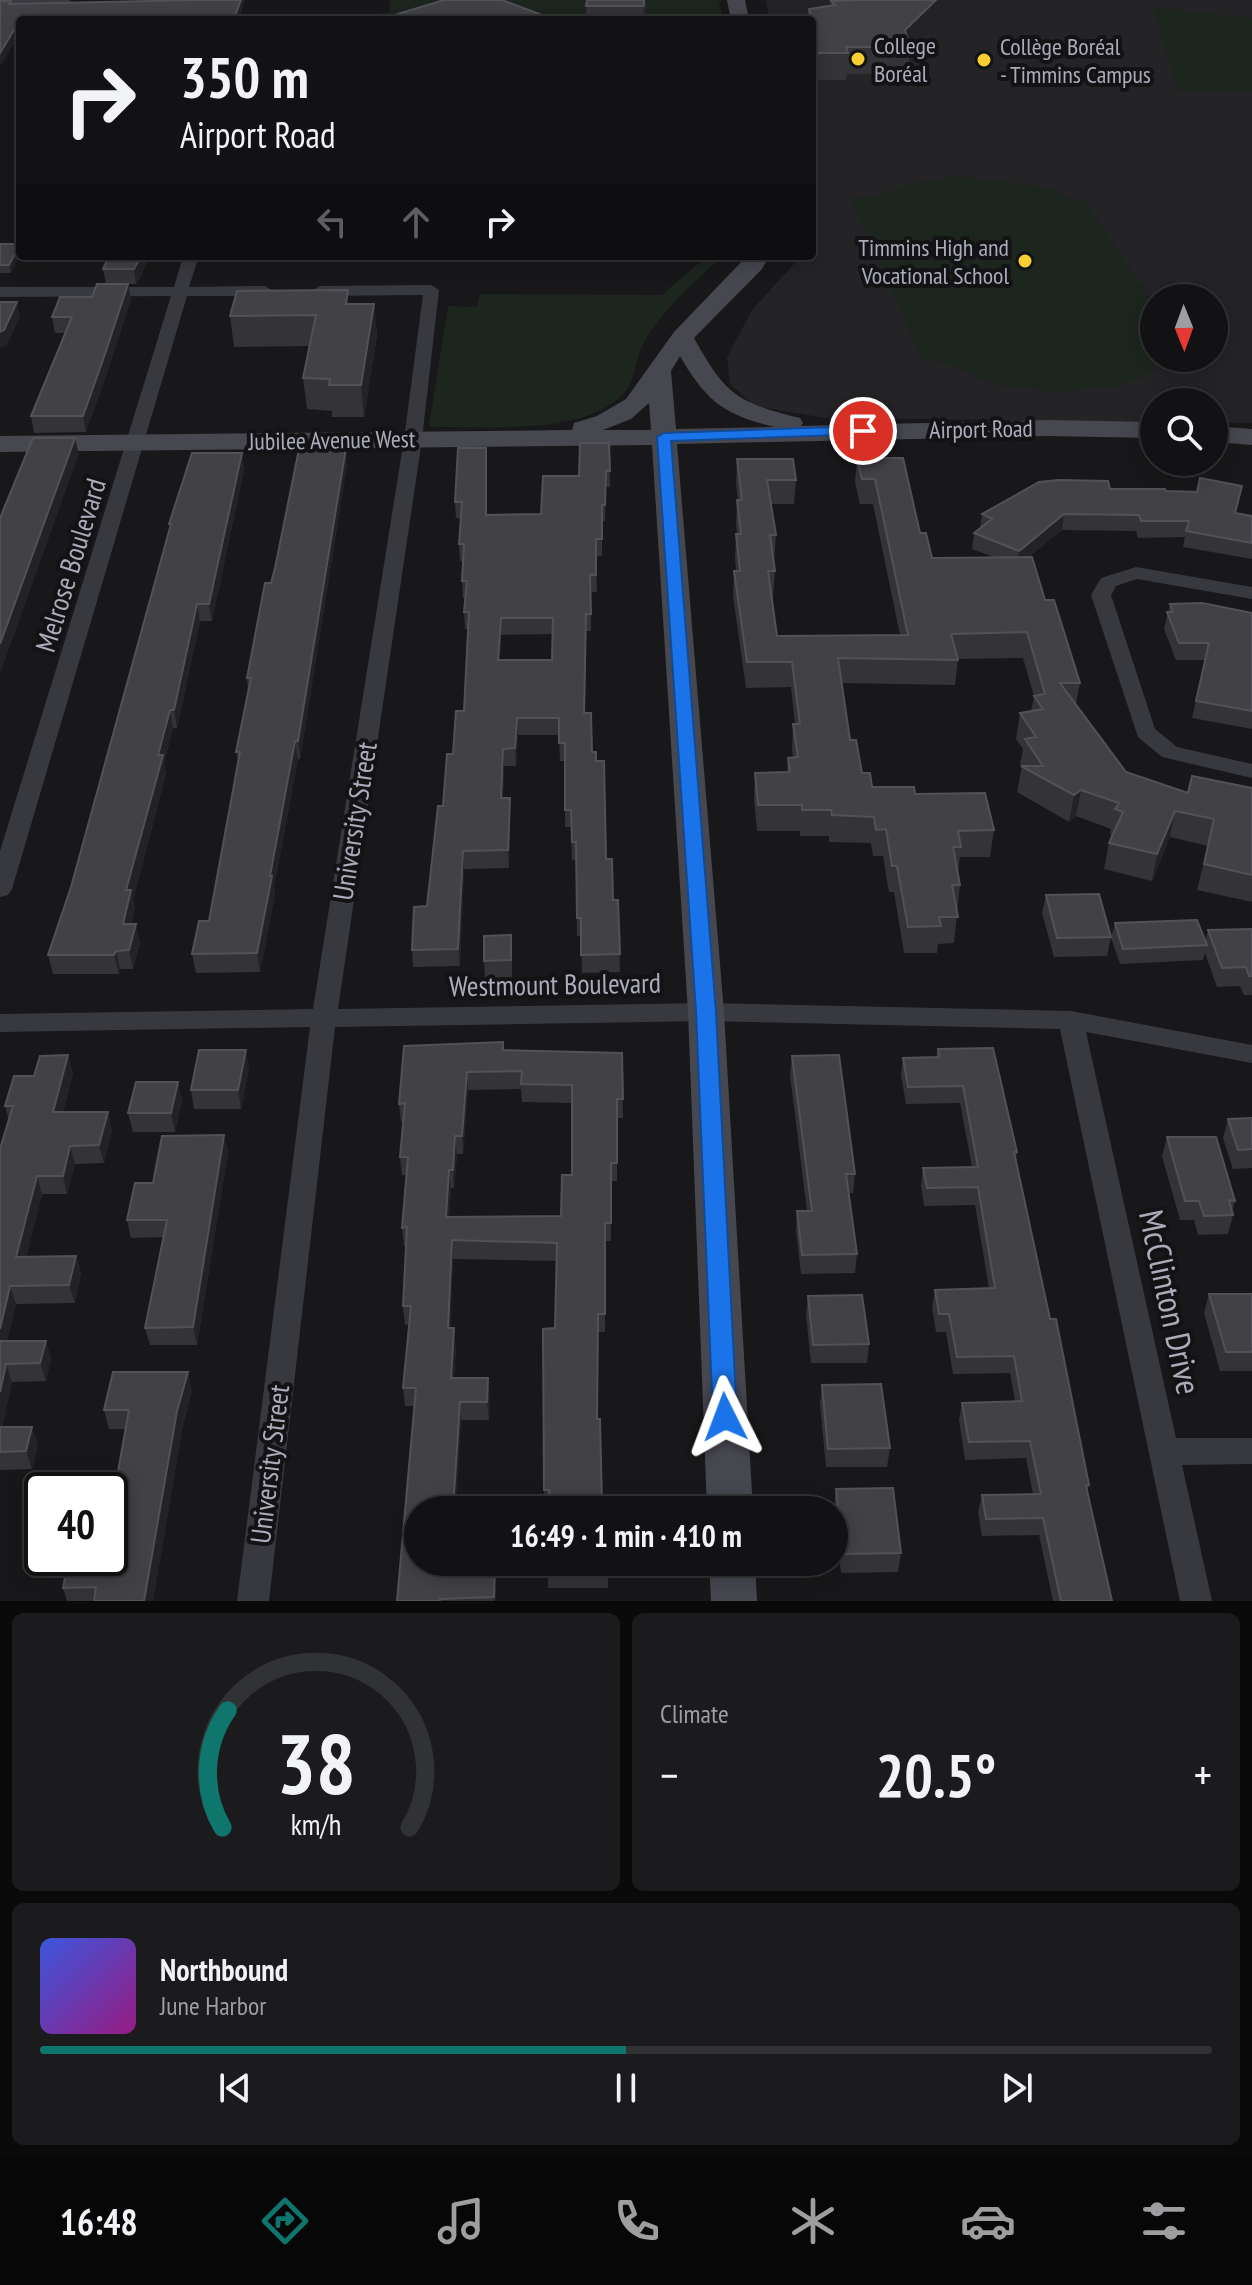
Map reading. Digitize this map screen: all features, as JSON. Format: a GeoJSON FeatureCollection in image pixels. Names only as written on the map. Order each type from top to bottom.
{"type":"FeatureCollection","features":[{"type":"Feature","properties":{"kind":"main road"},"geometry":{"type":"LineString","coordinates":[[519,439],[620,417],[639,403],[682,337],[756,260]]}},
{"type":"Feature","properties":{"kind":"main road"},"geometry":{"type":"LineString","coordinates":[[682,337],[713,391],[726,403],[764,418],[863,431]]}},
{"type":"Feature","properties":{"kind":"main road"},"geometry":{"type":"LineString","coordinates":[[659,372],[706,1012],[729,1496]]}},
{"type":"Feature","properties":{"kind":"main road","name":"Airport Road"},"geometry":{"type":"LineString","coordinates":[[664,437],[863,431],[1140,430]]}},
{"type":"Feature","properties":{"kind":"main road"},"geometry":{"type":"LineString","coordinates":[[1228,435],[1252,437]]}},
{"type":"Feature","properties":{"kind":"main road","name":"Jubilee Avenue West"},"geometry":{"type":"LineString","coordinates":[[0,444],[664,437]]}},
{"type":"Feature","properties":{"kind":"main road"},"geometry":{"type":"LineString","coordinates":[[733,1576],[734,1601]]}},
{"type":"Feature","properties":{"kind":"street"},"geometry":{"type":"LineString","coordinates":[[0,4],[74,3]]}},
{"type":"Feature","properties":{"kind":"street","name":"Melrose Boulevard"},"geometry":{"type":"LineString","coordinates":[[0,889],[190,260]]}},
{"type":"Feature","properties":{"kind":"street","name":"University Street"},"geometry":{"type":"LineString","coordinates":[[253,1601],[324,1018],[413,439],[431,290],[306,291]]}},
{"type":"Feature","properties":{"kind":"street"},"geometry":{"type":"LineString","coordinates":[[0,292],[275,291]]}},
{"type":"Feature","properties":{"kind":"street"},"geometry":{"type":"LineString","coordinates":[[1252,593],[1136,573],[1108,582],[1101,595],[1145,732],[1170,752],[1252,771]]}},
{"type":"Feature","properties":{"kind":"street","name":"Westmount Boulevard"},"geometry":{"type":"LineString","coordinates":[[0,1023],[706,1012],[1071,1020],[1252,1054]]}},
{"type":"Feature","properties":{"kind":"street","name":"McClinton Drive"},"geometry":{"type":"LineString","coordinates":[[1071,1020],[1196,1601]]}},
{"type":"Feature","properties":{"kind":"street"},"geometry":{"type":"LineString","coordinates":[[1164,1452],[1252,1451]]}},
{"type":"Feature","properties":{"kind":"shaded area"},"geometry":{"type":"Polygon","coordinates":[[[390,0],[719,0],[722,16],[364,16],[389,12],[390,0]]]}},
{"type":"Feature","properties":{"kind":"shaded area","name":"Timmins High and Vocational School"},"geometry":{"type":"Polygon","coordinates":[[[766,0],[1252,0],[1252,423],[1228,423],[1228,388],[1140,388],[1140,422],[825,418],[754,406],[730,384],[727,357],[752,310],[797,260],[816,260],[816,16],[768,16],[766,0]]]}},
{"type":"Feature","properties":{"kind":"shaded area"},"geometry":{"type":"Polygon","coordinates":[[[1153,7],[1252,18],[1252,92],[1178,91],[1153,7]]]}},
{"type":"Feature","properties":{"kind":"shaded area"},"geometry":{"type":"Polygon","coordinates":[[[951,177],[988,179],[1049,189],[1071,199],[1085,201],[1141,284],[1140,372],[1150,372],[1118,386],[1056,392],[997,385],[939,361],[922,359],[850,198],[876,198],[904,185],[951,177]]]}},
{"type":"Feature","properties":{"kind":"shaded area"},"geometry":{"type":"Polygon","coordinates":[[[702,260],[719,260],[661,318],[641,348],[628,388],[606,407],[559,423],[429,427],[448,306],[477,307],[480,294],[662,295],[702,260]]]}},
{"type":"Feature","properties":{"kind":"building"},"geometry":{"type":"Polygon","coordinates":[[[241,0],[235,16],[16,16],[16,27],[0,53],[0,1],[11,1],[9,4],[241,0]]]}},
{"type":"Feature","properties":{"kind":"building"},"geometry":{"type":"Polygon","coordinates":[[[444,0],[502,0],[545,16],[391,16],[444,0]]]}},
{"type":"Feature","properties":{"kind":"building"},"geometry":{"type":"Polygon","coordinates":[[[587,0],[644,0],[644,6],[586,6],[587,0]]]}},
{"type":"Feature","properties":{"kind":"building"},"geometry":{"type":"Polygon","coordinates":[[[936,0],[905,30],[910,47],[846,47],[848,53],[816,53],[816,16],[810,16],[809,9],[835,5],[831,1],[936,0]]]}},
{"type":"Feature","properties":{"kind":"building"},"geometry":{"type":"Polygon","coordinates":[[[0,244],[16,244],[16,252],[9,265],[0,265],[0,244]]]}},
{"type":"Feature","properties":{"kind":"building"},"geometry":{"type":"Polygon","coordinates":[[[107,260],[139,260],[134,269],[103,269],[107,260]]]}},
{"type":"Feature","properties":{"kind":"building"},"geometry":{"type":"Polygon","coordinates":[[[97,284],[128,284],[83,416],[31,416],[72,317],[52,317],[60,297],[92,297],[97,284]]]}},
{"type":"Feature","properties":{"kind":"building"},"geometry":{"type":"Polygon","coordinates":[[[348,290],[346,304],[374,304],[361,385],[329,385],[330,379],[303,378],[316,315],[230,316],[237,291],[348,290]]]}},
{"type":"Feature","properties":{"kind":"building"},"geometry":{"type":"Polygon","coordinates":[[[0,302],[17,302],[4,330],[0,332],[0,302]]]}},
{"type":"Feature","properties":{"kind":"building"},"geometry":{"type":"Polygon","coordinates":[[[33,438],[75,438],[0,644],[0,518],[33,438]]]}},
{"type":"Feature","properties":{"kind":"building"},"geometry":{"type":"Polygon","coordinates":[[[580,443],[609,443],[610,471],[606,471],[605,505],[602,505],[602,539],[596,539],[596,575],[590,575],[591,614],[586,614],[584,713],[591,713],[592,752],[596,752],[596,761],[604,761],[606,859],[612,859],[613,900],[618,900],[620,954],[581,955],[576,842],[572,842],[571,810],[565,810],[565,743],[559,743],[559,718],[517,718],[515,748],[503,749],[501,798],[510,798],[508,850],[463,851],[458,949],[412,950],[414,907],[427,906],[438,806],[443,806],[447,754],[453,754],[456,711],[464,711],[469,612],[464,612],[467,581],[462,581],[464,544],[459,544],[462,502],[455,502],[458,448],[486,448],[486,515],[541,514],[543,476],[579,476],[580,443]],[[501,618],[498,660],[552,660],[553,618],[501,618]]]}},
{"type":"Feature","properties":{"kind":"building"},"geometry":{"type":"Polygon","coordinates":[[[346,448],[298,741],[295,741],[257,953],[192,954],[199,921],[209,921],[240,752],[236,752],[265,583],[271,583],[275,568],[299,449],[346,448]]]}},
{"type":"Feature","properties":{"kind":"building"},"geometry":{"type":"Polygon","coordinates":[[[192,453],[242,453],[209,604],[197,604],[174,710],[170,710],[158,755],[163,755],[126,890],[131,890],[123,924],[136,924],[129,950],[116,951],[114,955],[48,955],[71,887],[169,524],[192,453]]]}},
{"type":"Feature","properties":{"kind":"building"},"geometry":{"type":"Polygon","coordinates":[[[857,458],[903,458],[920,533],[926,533],[932,558],[1032,557],[1045,600],[1054,600],[1080,683],[1060,683],[1126,772],[1188,793],[1192,776],[1252,788],[1252,875],[1204,864],[1214,819],[1175,811],[1157,854],[1109,843],[1123,812],[1115,809],[1119,803],[1081,790],[1074,795],[1021,766],[1043,766],[1025,739],[1036,737],[1020,713],[1043,709],[1034,696],[1045,694],[1027,632],[951,634],[958,660],[838,658],[850,740],[856,740],[862,773],[870,773],[872,787],[914,787],[915,794],[985,793],[994,830],[958,831],[961,847],[953,847],[960,885],[952,885],[958,917],[939,917],[941,926],[908,927],[897,866],[892,866],[886,829],[876,830],[874,817],[832,815],[831,810],[802,810],[802,805],[758,805],[755,773],[790,772],[788,758],[798,757],[793,724],[800,724],[792,662],[747,662],[734,571],[740,571],[736,534],[741,534],[737,500],[742,500],[737,459],[793,459],[796,480],[767,480],[776,535],[770,535],[775,571],[768,571],[777,636],[908,635],[875,479],[862,479],[857,458]]]}},
{"type":"Feature","properties":{"kind":"building"},"geometry":{"type":"Polygon","coordinates":[[[1200,478],[1242,486],[1235,513],[1252,516],[1252,543],[1186,531],[1189,521],[1141,521],[1139,515],[1064,514],[1019,551],[974,533],[992,519],[982,514],[1039,482],[1108,481],[1110,489],[1197,492],[1200,478]]]}},
{"type":"Feature","properties":{"kind":"building"},"geometry":{"type":"Polygon","coordinates":[[[1202,603],[1252,613],[1252,711],[1196,701],[1209,643],[1179,643],[1167,612],[1173,612],[1170,604],[1202,603]]]}},
{"type":"Feature","properties":{"kind":"building"},"geometry":{"type":"Polygon","coordinates":[[[1099,894],[1111,937],[1057,938],[1046,895],[1099,894]]]}},
{"type":"Feature","properties":{"kind":"building"},"geometry":{"type":"Polygon","coordinates":[[[1197,920],[1207,945],[1123,949],[1115,923],[1197,920]]]}},
{"type":"Feature","properties":{"kind":"building"},"geometry":{"type":"Polygon","coordinates":[[[1252,929],[1252,976],[1249,976],[1246,967],[1222,968],[1208,930],[1252,929]]]}},
{"type":"Feature","properties":{"kind":"building"},"geometry":{"type":"Polygon","coordinates":[[[511,935],[511,960],[484,961],[484,936],[511,935]]]}},
{"type":"Feature","properties":{"kind":"building"},"geometry":{"type":"Polygon","coordinates":[[[503,1042],[503,1050],[622,1053],[623,1099],[617,1099],[617,1163],[611,1163],[611,1223],[605,1223],[605,1314],[598,1314],[597,1419],[600,1419],[602,1496],[549,1496],[549,1490],[544,1490],[543,1329],[555,1328],[557,1243],[452,1240],[448,1328],[454,1328],[451,1378],[488,1378],[487,1402],[460,1402],[454,1496],[406,1496],[416,1388],[403,1388],[411,1306],[403,1306],[407,1227],[402,1228],[408,1157],[400,1157],[405,1103],[399,1104],[404,1046],[503,1042]],[[522,1071],[467,1072],[462,1136],[455,1136],[446,1217],[561,1216],[562,1175],[572,1175],[572,1085],[521,1084],[522,1071]]]}},
{"type":"Feature","properties":{"kind":"building"},"geometry":{"type":"Polygon","coordinates":[[[993,1048],[1050,1319],[1056,1319],[1089,1485],[1086,1486],[1112,1601],[1061,1601],[1043,1518],[986,1519],[982,1495],[1041,1494],[1030,1441],[969,1442],[962,1403],[1022,1401],[1014,1356],[957,1357],[949,1314],[939,1314],[935,1290],[995,1288],[978,1187],[927,1188],[923,1168],[978,1167],[963,1086],[908,1087],[903,1058],[939,1057],[938,1049],[993,1048]]]}},
{"type":"Feature","properties":{"kind":"building"},"geometry":{"type":"Polygon","coordinates":[[[199,1050],[246,1050],[238,1090],[191,1090],[199,1050]]]}},
{"type":"Feature","properties":{"kind":"building"},"geometry":{"type":"Polygon","coordinates":[[[68,1055],[53,1112],[108,1112],[99,1145],[70,1146],[63,1176],[37,1176],[16,1257],[76,1256],[69,1285],[10,1286],[0,1329],[0,1149],[13,1106],[5,1106],[14,1076],[34,1076],[40,1056],[68,1055]]]}},
{"type":"Feature","properties":{"kind":"building"},"geometry":{"type":"Polygon","coordinates":[[[839,1055],[855,1174],[846,1174],[857,1254],[802,1255],[797,1211],[812,1211],[792,1056],[839,1055]]]}},
{"type":"Feature","properties":{"kind":"building"},"geometry":{"type":"Polygon","coordinates":[[[136,1082],[178,1082],[171,1113],[128,1113],[136,1082]]]}},
{"type":"Feature","properties":{"kind":"building"},"geometry":{"type":"Polygon","coordinates":[[[1252,1118],[1252,1149],[1238,1150],[1228,1119],[1252,1118]]]}},
{"type":"Feature","properties":{"kind":"building"},"geometry":{"type":"Polygon","coordinates":[[[224,1135],[193,1327],[145,1328],[167,1220],[127,1220],[135,1183],[153,1183],[162,1136],[224,1135]]]}},
{"type":"Feature","properties":{"kind":"building"},"geometry":{"type":"Polygon","coordinates":[[[1167,1137],[1216,1137],[1235,1201],[1229,1200],[1233,1215],[1204,1216],[1199,1201],[1185,1201],[1167,1137]]]}},
{"type":"Feature","properties":{"kind":"building"},"geometry":{"type":"Polygon","coordinates":[[[1209,1294],[1252,1294],[1252,1352],[1226,1352],[1209,1294]]]}},
{"type":"Feature","properties":{"kind":"building"},"geometry":{"type":"Polygon","coordinates":[[[862,1295],[869,1344],[813,1345],[808,1296],[862,1295]]]}},
{"type":"Feature","properties":{"kind":"building"},"geometry":{"type":"Polygon","coordinates":[[[0,1341],[46,1341],[40,1363],[6,1364],[0,1392],[0,1341]]]}},
{"type":"Feature","properties":{"kind":"building"},"geometry":{"type":"Polygon","coordinates":[[[113,1372],[188,1372],[177,1411],[144,1601],[94,1601],[96,1587],[63,1588],[65,1576],[128,1576],[128,1472],[118,1472],[129,1410],[104,1410],[113,1372]]]}},
{"type":"Feature","properties":{"kind":"building"},"geometry":{"type":"Polygon","coordinates":[[[881,1384],[890,1448],[828,1449],[822,1385],[881,1384]]]}},
{"type":"Feature","properties":{"kind":"building"},"geometry":{"type":"Polygon","coordinates":[[[0,1427],[32,1427],[26,1451],[0,1452],[0,1427]]]}},
{"type":"Feature","properties":{"kind":"building"},"geometry":{"type":"Polygon","coordinates":[[[893,1488],[901,1553],[848,1554],[848,1496],[837,1496],[836,1489],[893,1488]]]}},
{"type":"Feature","properties":{"kind":"building"},"geometry":{"type":"Polygon","coordinates":[[[404,1523],[404,1576],[495,1576],[494,1597],[397,1601],[404,1523]]]}},
{"type":"Feature","properties":{"kind":"place","name":"College Boréal"},"geometry":{"type":"Point","coordinates":[858,59]}},
{"type":"Feature","properties":{"kind":"place","name":"Collège Boréal - Timmins Campus"},"geometry":{"type":"Point","coordinates":[984,60]}},
{"type":"Feature","properties":{"kind":"place","name":"Timmins High and Vocational School"},"geometry":{"type":"Point","coordinates":[1025,261]}},
{"type":"Feature","properties":{"kind":"route"},"geometry":{"type":"LineString","coordinates":[[725,1417],[706,1012],[664,437],[863,431]]}}]}
